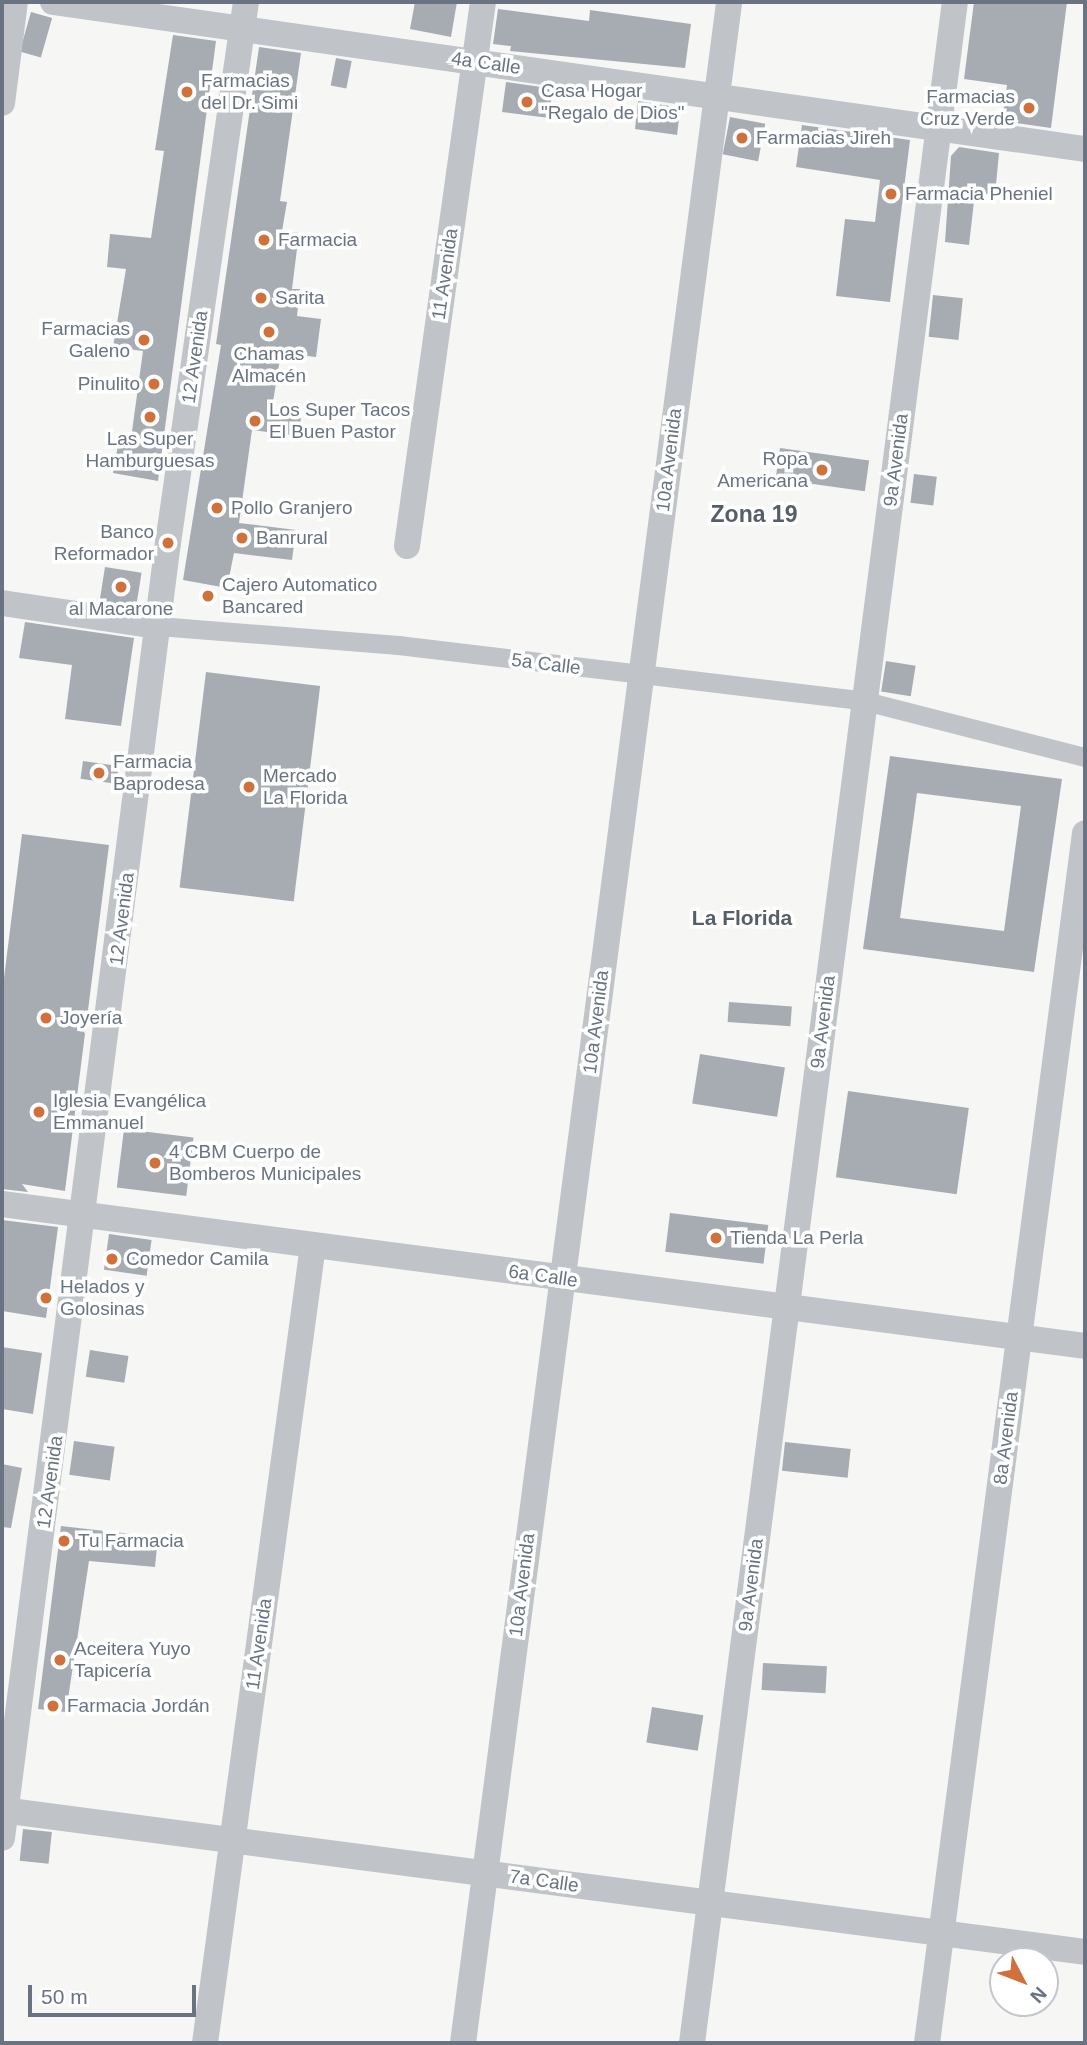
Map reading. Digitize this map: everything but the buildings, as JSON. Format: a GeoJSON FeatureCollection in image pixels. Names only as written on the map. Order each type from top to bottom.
{"type":"FeatureCollection","features":[{"type":"Feature","properties":{"kind":"street"},"geometry":{"type":"LineString","coordinates":[[2,103],[15,2]]}},
{"type":"Feature","properties":{"kind":"street","name":"4a Calle"},"geometry":{"type":"LineString","coordinates":[[53,2],[1085,149]]}},
{"type":"Feature","properties":{"kind":"street","name":"12 Avenida"},"geometry":{"type":"LineString","coordinates":[[2,1838],[86,1213],[158,626],[246,2]]}},
{"type":"Feature","properties":{"kind":"street","name":"11 Avenida"},"geometry":{"type":"LineString","coordinates":[[407,546],[483,2]]}},
{"type":"Feature","properties":{"kind":"street","name":"10a Avenida"},"geometry":{"type":"LineString","coordinates":[[463,2043],[729,2]]}},
{"type":"Feature","properties":{"kind":"street","name":"9a Avenida"},"geometry":{"type":"LineString","coordinates":[[692,2043],[955,2]]}},
{"type":"Feature","properties":{"kind":"street","name":"5a Calle"},"geometry":{"type":"LineString","coordinates":[[2,603],[158,626],[398,645],[865,701],[1085,757]]}},
{"type":"Feature","properties":{"kind":"street","name":"8a Avenida"},"geometry":{"type":"LineString","coordinates":[[927,2043],[1085,833]]}},
{"type":"Feature","properties":{"kind":"street","name":"6a Calle"},"geometry":{"type":"LineString","coordinates":[[2,1204],[1085,1346]]}},
{"type":"Feature","properties":{"kind":"street","name":"11 Avenida"},"geometry":{"type":"LineString","coordinates":[[205,2043],[313,1245]]}},
{"type":"Feature","properties":{"kind":"street","name":"7a Calle"},"geometry":{"type":"LineString","coordinates":[[4,1811],[1085,1952]]}},
{"type":"Feature","properties":{"kind":"place","name":"Farmacias del Dr. Simi"},"geometry":{"type":"Point","coordinates":[187,92]}},
{"type":"Feature","properties":{"kind":"place","name":"Casa Hogar \"Regalo de Dios\""},"geometry":{"type":"Point","coordinates":[527,102]}},
{"type":"Feature","properties":{"kind":"place","name":"Farmacias Cruz Verde"},"geometry":{"type":"Point","coordinates":[1029,108]}},
{"type":"Feature","properties":{"kind":"place","name":"Farmacias Jireh"},"geometry":{"type":"Point","coordinates":[742,138]}},
{"type":"Feature","properties":{"kind":"place","name":"Farmacia Pheniel"},"geometry":{"type":"Point","coordinates":[891,194]}},
{"type":"Feature","properties":{"kind":"place","name":"Farmacia"},"geometry":{"type":"Point","coordinates":[264,240]}},
{"type":"Feature","properties":{"kind":"place","name":"Sarita"},"geometry":{"type":"Point","coordinates":[261,298]}},
{"type":"Feature","properties":{"kind":"place","name":"Chamas Almacén"},"geometry":{"type":"Point","coordinates":[269,332]}},
{"type":"Feature","properties":{"kind":"place","name":"Farmacias Galeno"},"geometry":{"type":"Point","coordinates":[144,340]}},
{"type":"Feature","properties":{"kind":"place","name":"Pinulito"},"geometry":{"type":"Point","coordinates":[154,384]}},
{"type":"Feature","properties":{"kind":"place","name":"Las Super Hamburguesas"},"geometry":{"type":"Point","coordinates":[150,417]}},
{"type":"Feature","properties":{"kind":"place","name":"Los Super Tacos El Buen Pastor"},"geometry":{"type":"Point","coordinates":[255,421]}},
{"type":"Feature","properties":{"kind":"place","name":"Ropa Americana"},"geometry":{"type":"Point","coordinates":[822,470]}},
{"type":"Feature","properties":{"kind":"place","name":"Pollo Granjero"},"geometry":{"type":"Point","coordinates":[217,508]}},
{"type":"Feature","properties":{"kind":"place","name":"Banrural"},"geometry":{"type":"Point","coordinates":[242,538]}},
{"type":"Feature","properties":{"kind":"place","name":"Banco Reformador"},"geometry":{"type":"Point","coordinates":[168,543]}},
{"type":"Feature","properties":{"kind":"place","name":"al Macarone"},"geometry":{"type":"Point","coordinates":[121,587]}},
{"type":"Feature","properties":{"kind":"place","name":"Cajero Automatico Bancared"},"geometry":{"type":"Point","coordinates":[208,596]}},
{"type":"Feature","properties":{"kind":"place","name":"Farmacia Baprodesa"},"geometry":{"type":"Point","coordinates":[99,773]}},
{"type":"Feature","properties":{"kind":"place","name":"Mercado La Florida"},"geometry":{"type":"Point","coordinates":[249,787]}},
{"type":"Feature","properties":{"kind":"place","name":"Joyería"},"geometry":{"type":"Point","coordinates":[46,1018]}},
{"type":"Feature","properties":{"kind":"place","name":"Iglesia Evangélica Emmanuel"},"geometry":{"type":"Point","coordinates":[39,1112]}},
{"type":"Feature","properties":{"kind":"place","name":"4 CBM Cuerpo de Bomberos Municipales"},"geometry":{"type":"Point","coordinates":[155,1163]}},
{"type":"Feature","properties":{"kind":"place","name":"Tienda La Perla"},"geometry":{"type":"Point","coordinates":[716,1238]}},
{"type":"Feature","properties":{"kind":"place","name":"Comedor Camila"},"geometry":{"type":"Point","coordinates":[112,1259]}},
{"type":"Feature","properties":{"kind":"place","name":"Helados y Golosinas"},"geometry":{"type":"Point","coordinates":[46,1298]}},
{"type":"Feature","properties":{"kind":"place","name":"Tu Farmacia"},"geometry":{"type":"Point","coordinates":[64,1541]}},
{"type":"Feature","properties":{"kind":"place","name":"Aceitera Yuyo Tapicería"},"geometry":{"type":"Point","coordinates":[60,1660]}},
{"type":"Feature","properties":{"kind":"place","name":"Farmacia Jordán"},"geometry":{"type":"Point","coordinates":[53,1706]}},
{"type":"Feature","properties":{"kind":"district","name":"Zona 19"},"geometry":{"type":"Point","coordinates":[754,514]}},
{"type":"Feature","properties":{"kind":"district","name":"La Florida"},"geometry":{"type":"Point","coordinates":[742,918]}}]}
